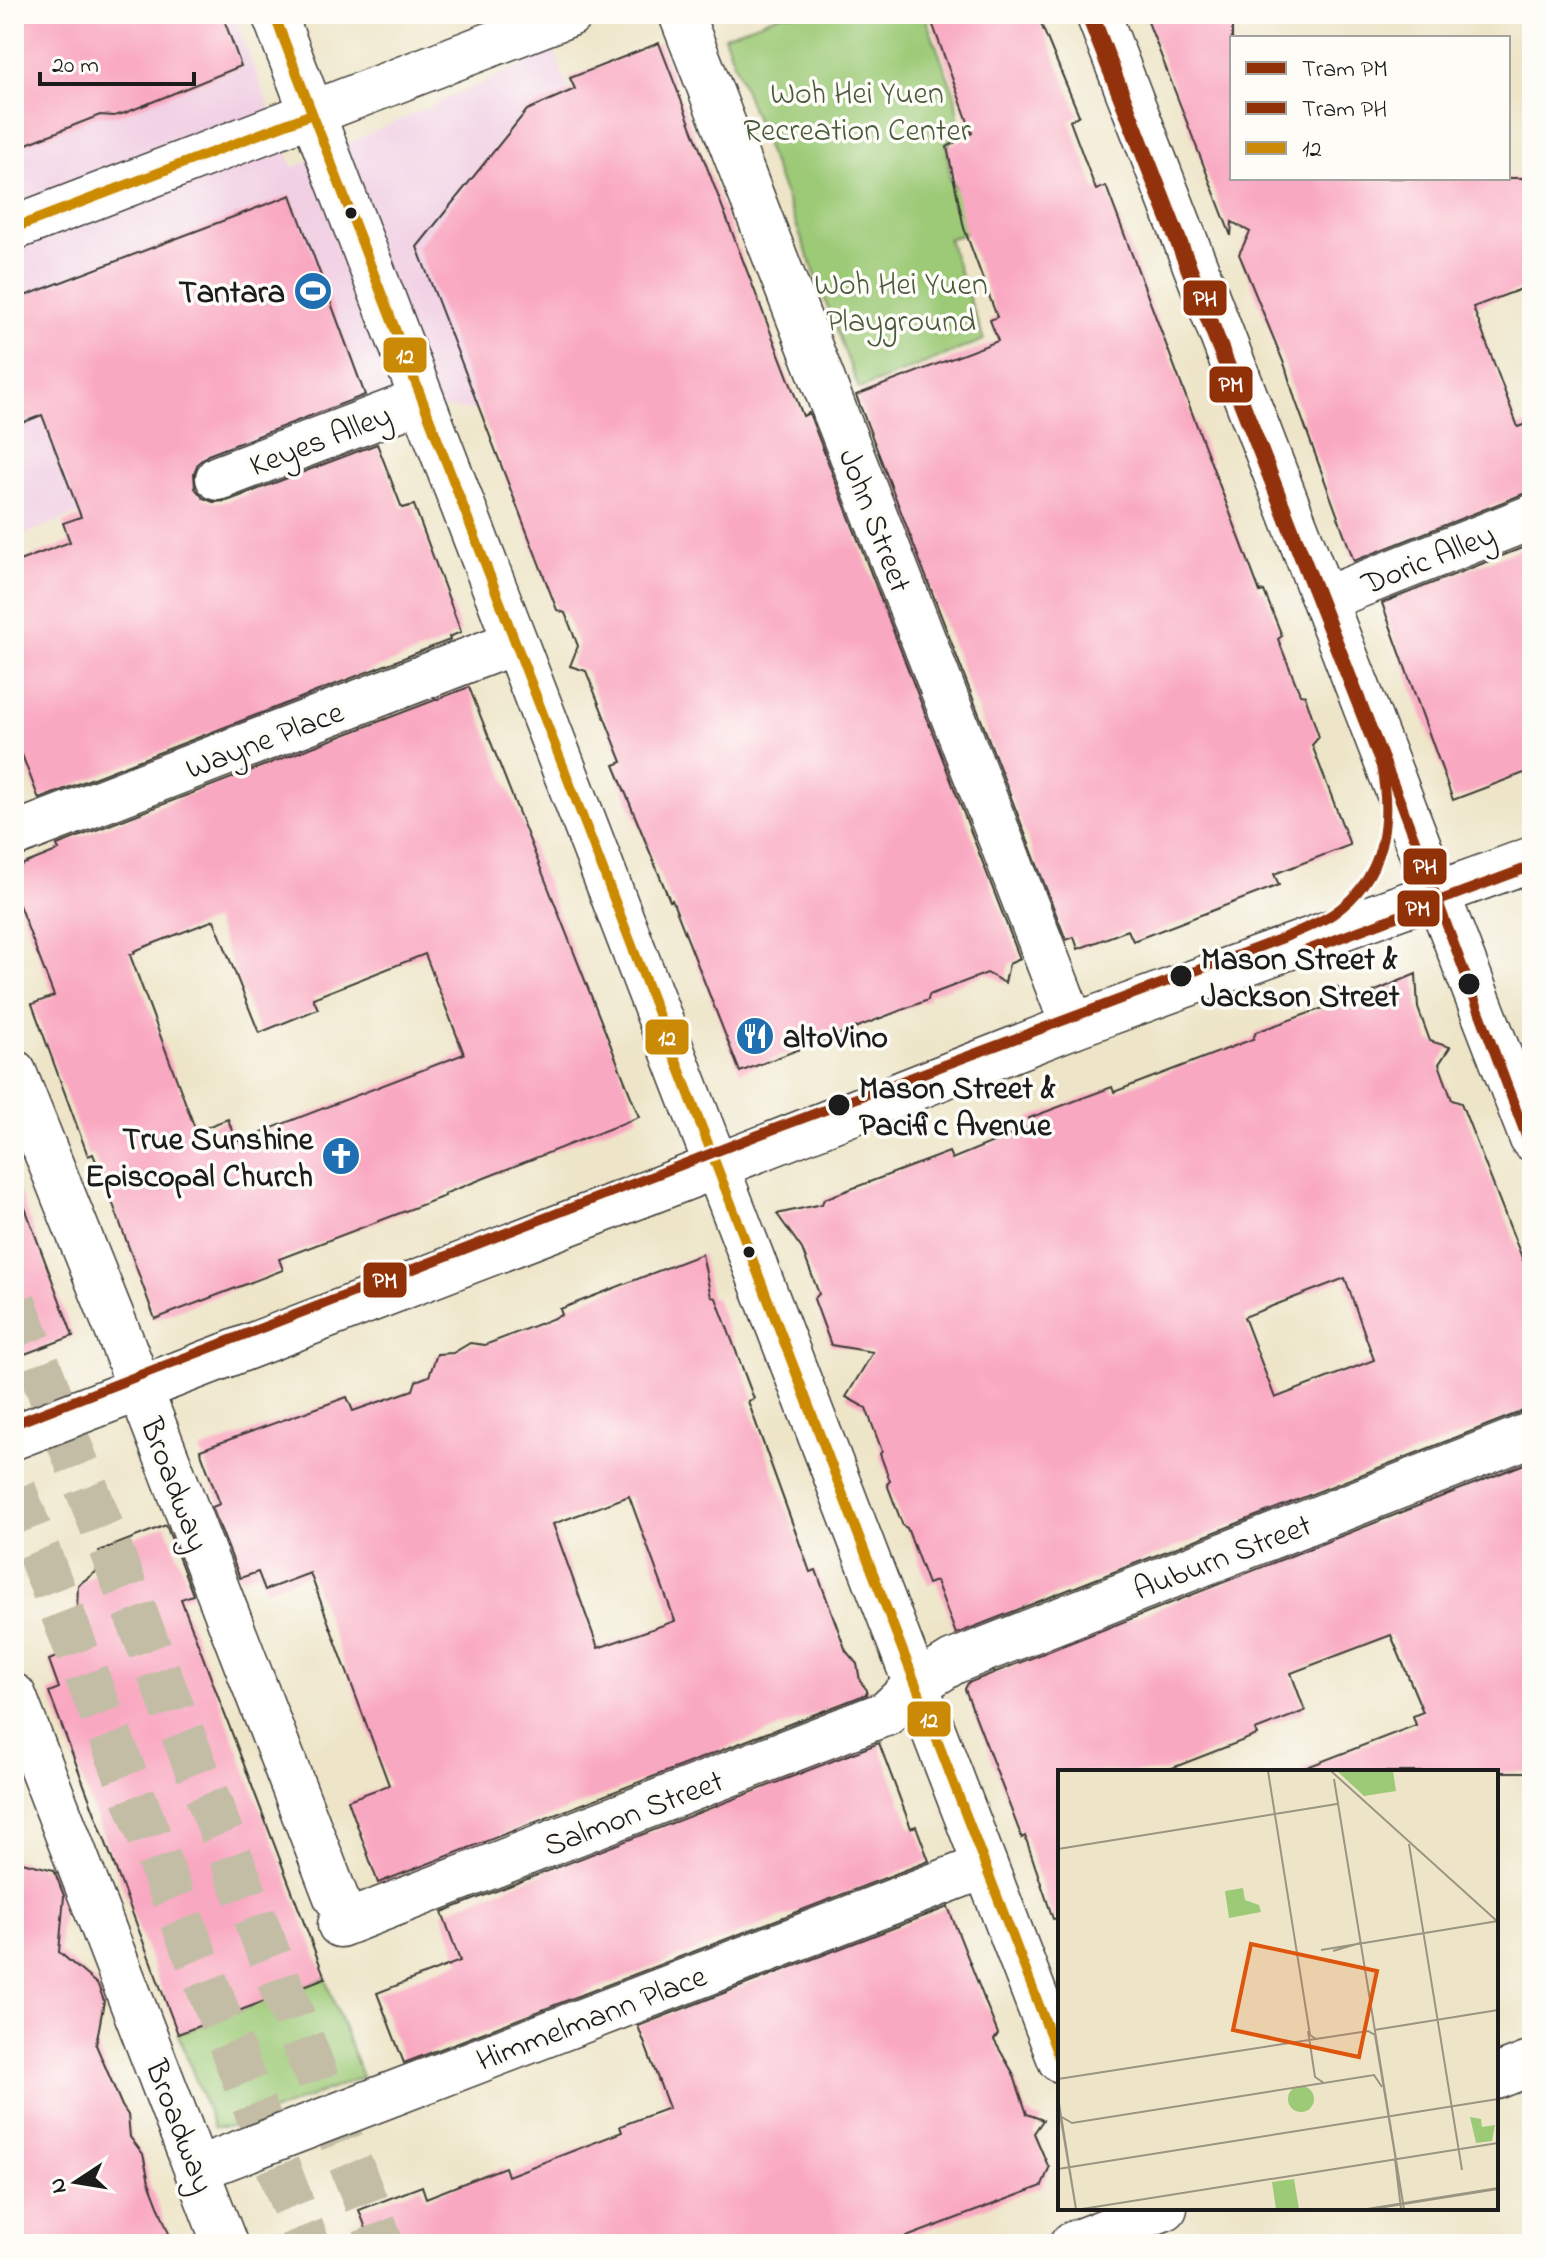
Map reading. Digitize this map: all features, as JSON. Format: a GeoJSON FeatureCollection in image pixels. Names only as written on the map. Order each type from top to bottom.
{"type":"FeatureCollection","features":[{"type":"Feature","properties":{"kind":"street"},"geometry":{"type":"LineString","coordinates":[[274,14],[1058,2055]]}},
{"type":"Feature","properties":{"kind":"street"},"geometry":{"type":"LineString","coordinates":[[14,228],[570,14]]}},
{"type":"Feature","properties":{"kind":"street","name":"John Street"},"geometry":{"type":"LineString","coordinates":[[681,14],[1073,1026]]}},
{"type":"Feature","properties":{"kind":"street"},"geometry":{"type":"LineString","coordinates":[[1098,14],[1530,1127]]}},
{"type":"Feature","properties":{"kind":"street","name":"Keyes Alley"},"geometry":{"type":"LineString","coordinates":[[218,478],[422,400]]}},
{"type":"Feature","properties":{"kind":"street","name":"Doric Alley"},"geometry":{"type":"LineString","coordinates":[[1325,599],[1532,517]]}},
{"type":"Feature","properties":{"kind":"street","name":"Wayne Place"},"geometry":{"type":"LineString","coordinates":[[14,835],[515,642]]}},
{"type":"Feature","properties":{"kind":"street"},"geometry":{"type":"LineString","coordinates":[[14,1437],[1073,1026],[1532,859]]}},
{"type":"Feature","properties":{"kind":"street","name":"Broadway"},"geometry":{"type":"LineString","coordinates":[[14,1072],[139,1389],[338,1911]]}},
{"type":"Feature","properties":{"kind":"street","name":"Auburn Street"},"geometry":{"type":"LineString","coordinates":[[916,1685],[953,1662],[1532,1434]]}},
{"type":"Feature","properties":{"kind":"street","name":"Salmon Street"},"geometry":{"type":"LineString","coordinates":[[338,1911],[886,1714],[916,1685]]}},
{"type":"Feature","properties":{"kind":"street","name":"Broadway"},"geometry":{"type":"LineString","coordinates":[[14,1696],[225,2244]]}},
{"type":"Feature","properties":{"kind":"street","name":"Himmelmann Place"},"geometry":{"type":"LineString","coordinates":[[197,2169],[985,1866]]}},
{"type":"Feature","properties":{"kind":"street"},"geometry":{"type":"LineString","coordinates":[[1498,2076],[1532,2063]]}},
{"type":"Feature","properties":{"kind":"street"},"geometry":{"type":"LineString","coordinates":[[1072,2244],[1160,2210]]}},
{"type":"Feature","properties":{"kind":"shaded area"},"geometry":{"type":"Polygon","coordinates":[[[14,14],[233,14],[293,168],[554,51],[597,164],[621,360],[473,410],[396,405],[45,526],[14,540],[14,14]]]}},
{"type":"Feature","properties":{"kind":"green space","name":"Woh Hei Yuen Recreation Center"},"geometry":{"type":"Polygon","coordinates":[[[782,14],[924,14],[955,95],[959,128],[947,147],[950,179],[963,198],[977,230],[948,239],[984,340],[859,389],[724,36],[782,14]]]}},
{"type":"Feature","properties":{"kind":"green space"},"geometry":{"type":"Polygon","coordinates":[[[325,1978],[362,2077],[233,2127],[214,2127],[178,2034],[325,1978]]]}},
{"type":"Feature","properties":{"kind":"building"},"geometry":{"type":"Polygon","coordinates":[[[14,14],[222,14],[241,66],[125,113],[100,115],[14,149],[14,14]]]}},
{"type":"Feature","properties":{"kind":"building"},"geometry":{"type":"Polygon","coordinates":[[[929,14],[1037,14],[1079,115],[1070,121],[1096,190],[1106,186],[1260,592],[1264,591],[1282,636],[1278,639],[1300,694],[1305,695],[1319,737],[1312,745],[1350,845],[1274,874],[1279,885],[1133,941],[1128,930],[1078,949],[1074,937],[1066,940],[856,395],[998,341],[990,320],[997,317],[964,228],[947,147],[972,133],[929,14]]]}},
{"type":"Feature","properties":{"kind":"building"},"geometry":{"type":"Polygon","coordinates":[[[1145,14],[1232,14],[1230,180],[1532,178],[1532,285],[1473,307],[1518,427],[1532,422],[1532,493],[1354,561],[1285,366],[1239,254],[1250,232],[1232,222],[1231,236],[1145,14]]]}},
{"type":"Feature","properties":{"kind":"building"},"geometry":{"type":"Polygon","coordinates":[[[659,43],[803,416],[809,413],[1020,959],[1009,964],[1005,983],[987,973],[929,995],[928,1000],[740,1072],[614,765],[622,762],[586,671],[570,666],[578,646],[565,613],[557,610],[417,247],[527,110],[575,89],[570,78],[659,43]]]}},
{"type":"Feature","properties":{"kind":"building"},"geometry":{"type":"Polygon","coordinates":[[[291,195],[365,395],[208,455],[198,463],[194,473],[195,488],[203,498],[213,502],[227,501],[377,444],[402,508],[414,505],[461,632],[449,637],[450,640],[39,799],[14,734],[14,563],[70,542],[63,523],[81,517],[42,415],[14,426],[14,300],[291,195]]]}},
{"type":"Feature","properties":{"kind":"building"},"geometry":{"type":"Polygon","coordinates":[[[1532,544],[1532,770],[1453,800],[1382,603],[1532,544]]]}},
{"type":"Feature","properties":{"kind":"building"},"geometry":{"type":"Polygon","coordinates":[[[469,687],[639,1117],[279,1259],[283,1270],[155,1319],[93,1154],[88,1156],[32,1004],[54,996],[14,892],[14,868],[59,850],[57,845],[469,687]],[[214,920],[130,955],[196,1131],[228,1119],[236,1142],[464,1054],[425,954],[313,998],[318,1009],[259,1033],[214,920]]]}},
{"type":"Feature","properties":{"kind":"building"},"geometry":{"type":"Polygon","coordinates":[[[1416,974],[1418,1008],[1430,1041],[1450,1047],[1439,1064],[1452,1100],[1461,1103],[1532,1283],[1532,1410],[956,1634],[936,1581],[928,1584],[907,1528],[903,1526],[887,1484],[890,1481],[880,1454],[882,1451],[866,1408],[846,1397],[873,1352],[831,1345],[814,1299],[819,1294],[802,1249],[777,1214],[822,1204],[824,1199],[949,1152],[952,1159],[1032,1126],[1029,1118],[1112,1087],[1114,1092],[1253,1039],[1256,1032],[1329,1006],[1337,987],[1352,1001],[1416,974]],[[1345,1278],[1244,1317],[1275,1398],[1374,1360],[1345,1278]]]}},
{"type":"Feature","properties":{"kind":"building"},"geometry":{"type":"Polygon","coordinates":[[[18,1189],[73,1336],[14,1358],[14,1190],[18,1189]]]}},
{"type":"Feature","properties":{"kind":"building"},"geometry":{"type":"Polygon","coordinates":[[[702,1254],[711,1297],[716,1298],[754,1399],[748,1401],[810,1572],[816,1570],[846,1651],[857,1664],[860,1681],[867,1694],[378,1883],[348,1800],[389,1785],[310,1573],[265,1590],[258,1572],[240,1578],[212,1507],[220,1504],[200,1450],[347,1397],[353,1411],[413,1390],[416,1381],[429,1376],[437,1354],[453,1353],[470,1343],[485,1345],[562,1315],[560,1309],[702,1254]],[[629,1496],[553,1524],[598,1648],[675,1621],[629,1496]]]}},
{"type":"Feature","properties":{"kind":"building"},"geometry":{"type":"Polygon","coordinates":[[[1532,1461],[1532,1772],[1302,1770],[1416,1725],[1413,1716],[1423,1712],[1391,1635],[1291,1673],[1305,1711],[1255,1730],[1257,1735],[1167,1770],[1058,1770],[1058,1918],[1053,1919],[1025,1836],[1022,1838],[965,1689],[968,1683],[1532,1461]]]}},
{"type":"Feature","properties":{"kind":"building"},"geometry":{"type":"Polygon","coordinates":[[[166,1525],[193,1595],[181,1599],[325,1978],[178,2034],[49,1692],[59,1688],[49,1660],[63,1654],[66,1624],[77,1610],[78,1585],[104,1566],[99,1551],[166,1525]]]}},
{"type":"Feature","properties":{"kind":"building"},"geometry":{"type":"Polygon","coordinates":[[[879,1743],[911,1828],[916,1826],[929,1861],[404,2063],[377,1993],[460,1961],[442,1912],[879,1743]]]}},
{"type":"Feature","properties":{"kind":"building"},"geometry":{"type":"Polygon","coordinates":[[[14,1860],[54,1870],[64,1896],[59,1952],[98,1985],[104,2001],[96,2045],[128,2115],[130,2137],[143,2154],[149,2182],[173,2244],[14,2244],[14,1860]]]}},
{"type":"Feature","properties":{"kind":"building"},"geometry":{"type":"Polygon","coordinates":[[[948,1907],[998,2034],[994,2040],[1013,2073],[1027,2114],[1043,2120],[1034,2133],[1049,2168],[1042,2186],[888,2244],[372,2244],[359,2210],[422,2186],[426,2198],[505,2167],[508,2176],[622,2132],[620,2126],[669,2108],[638,2026],[948,1907]]]}},
{"type":"Feature","properties":{"kind":"tunnel"},"geometry":{"type":"LineString","coordinates":[[14,1302],[382,2244]]}},
{"type":"Feature","properties":{"kind":"tunnel"},"geometry":{"type":"LineString","coordinates":[[14,1489],[308,2244]]}},
{"type":"Feature","properties":{"kind":"tram line","name":"PM"},"geometry":{"type":"LineString","coordinates":[[14,1424],[774,1129],[1283,938],[1333,914],[1364,884],[1374,867],[1384,829],[1381,766],[1085,14]]}},
{"type":"Feature","properties":{"kind":"tram line","name":"PH"},"geometry":{"type":"LineString","coordinates":[[1094,14],[1401,803],[1532,1152]]}},
{"type":"Feature","properties":{"kind":"tram line","name":"PM"},"geometry":{"type":"LineString","coordinates":[[1305,951],[1532,866]]}},
{"type":"Feature","properties":{"kind":"transit line","name":"12"},"geometry":{"type":"LineString","coordinates":[[274,14],[1058,2055]]}},
{"type":"Feature","properties":{"kind":"transit line","name":"12"},"geometry":{"type":"LineString","coordinates":[[14,228],[312,114]]}},
{"type":"Feature","properties":{"kind":"place","name":"Tantara"},"geometry":{"type":"Point","coordinates":[313,291]}},
{"type":"Feature","properties":{"kind":"place","name":"Mason Street & Jackson Street"},"geometry":{"type":"Point","coordinates":[1181,976]}},
{"type":"Feature","properties":{"kind":"place","name":"altoVino"},"geometry":{"type":"Point","coordinates":[755,1036]}},
{"type":"Feature","properties":{"kind":"place","name":"Mason Street & Pacific Avenue"},"geometry":{"type":"Point","coordinates":[839,1105]}},
{"type":"Feature","properties":{"kind":"place","name":"True Sunshine Episcopal Church"},"geometry":{"type":"Point","coordinates":[341,1156]}},
{"type":"Feature","properties":{"kind":"park label","name":"Woh Hei Yuen Playground"},"geometry":{"type":"Point","coordinates":[901,302]}}]}
